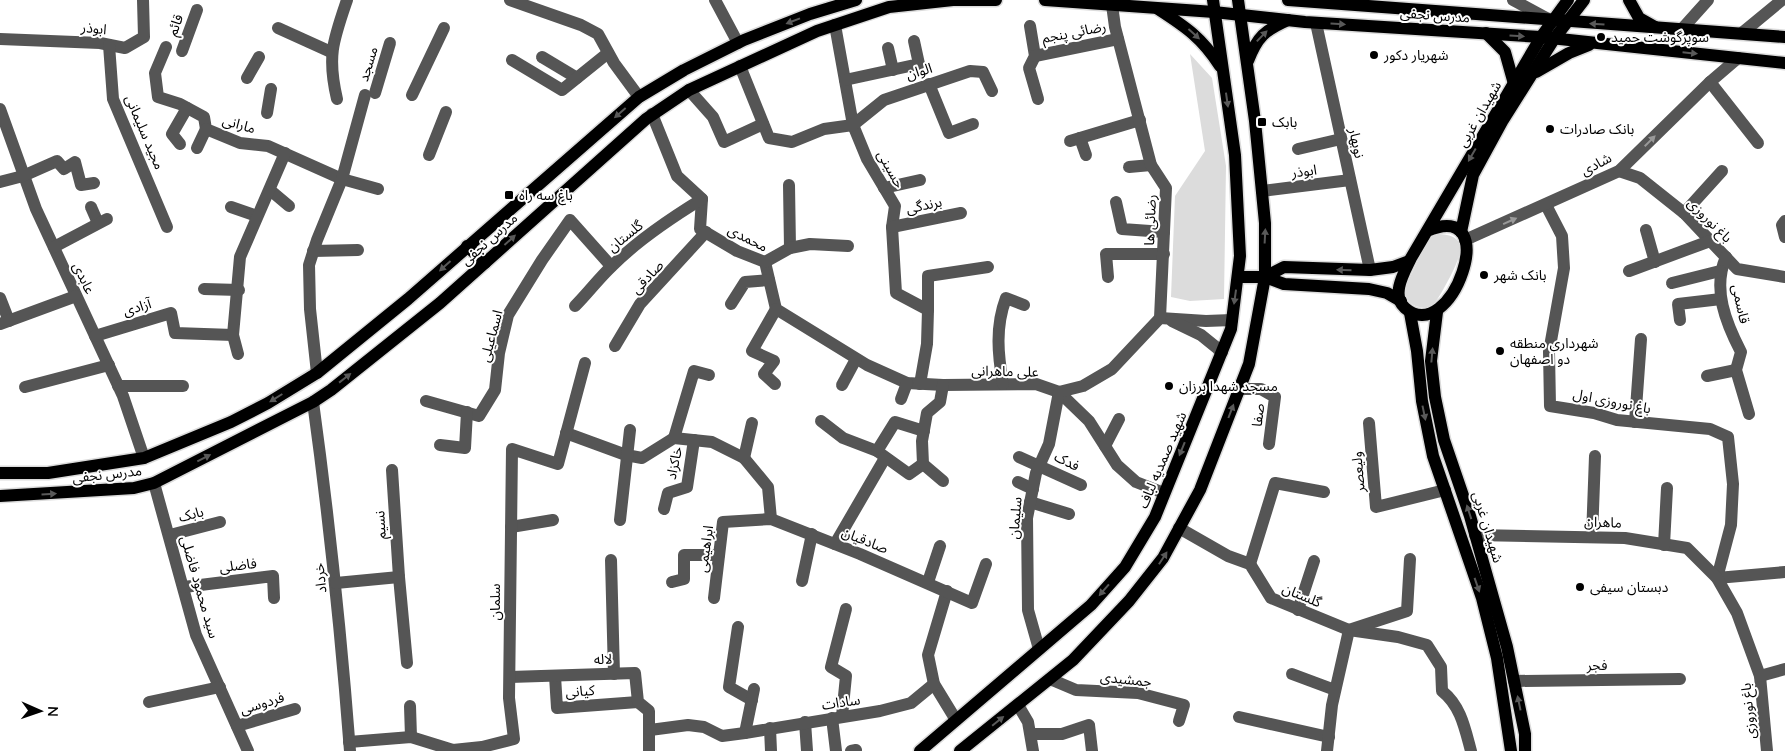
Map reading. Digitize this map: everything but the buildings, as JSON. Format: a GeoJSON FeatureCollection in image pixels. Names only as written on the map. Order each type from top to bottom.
{"type":"FeatureCollection","features":[{"type":"Feature","properties":{"kind":"main road","name":"مدرس نجفی"},"geometry":{"type":"LineString","coordinates":[[0,473],[48,473],[144,458],[231,422],[268,403],[317,373],[408,299],[638,97],[684,70],[738,43],[826,4],[856,0]]}},
{"type":"Feature","properties":{"kind":"main road","name":"مدرس نجفی"},"geometry":{"type":"LineString","coordinates":[[0,496],[134,488],[154,483],[313,402],[440,303],[652,114],[689,90],[835,25],[889,7],[953,0],[996,0]]}},
{"type":"Feature","properties":{"kind":"main road","name":"مدرس نجفی"},"geometry":{"type":"LineString","coordinates":[[1045,0],[1156,8],[1213,6],[1240,15],[1289,20],[1541,37],[1785,63]]}},
{"type":"Feature","properties":{"kind":"main road"},"geometry":{"type":"LineString","coordinates":[[960,751],[1073,660],[1130,602],[1164,558],[1200,490],[1249,364],[1265,277],[1266,223],[1238,0]]}},
{"type":"Feature","properties":{"kind":"main road","name":"مدرس نجفی"},"geometry":{"type":"LineString","coordinates":[[1300,0],[1552,21],[1785,37]]}},
{"type":"Feature","properties":{"kind":"main road"},"geometry":{"type":"LineString","coordinates":[[1552,21],[1568,0]]}},
{"type":"Feature","properties":{"kind":"main road"},"geometry":{"type":"LineString","coordinates":[[1566,22],[1584,0]]}},
{"type":"Feature","properties":{"kind":"main road"},"geometry":{"type":"LineString","coordinates":[[1629,0],[1639,18],[1657,28]]}},
{"type":"Feature","properties":{"kind":"main road","name":"شهید صمدیه لباف"},"geometry":{"type":"LineString","coordinates":[[920,751],[1091,605],[1125,567],[1154,517],[1222,352],[1232,320],[1240,256],[1235,156],[1213,6]]}},
{"type":"Feature","properties":{"kind":"main road"},"geometry":{"type":"LineString","coordinates":[[1156,8],[1188,28],[1207,46],[1222,70]]}},
{"type":"Feature","properties":{"kind":"main road"},"geometry":{"type":"LineString","coordinates":[[1247,63],[1255,43],[1270,28],[1289,20]]}},
{"type":"Feature","properties":{"kind":"main road","name":"شهیدان غربی"},"geometry":{"type":"LineString","coordinates":[[1401,300],[1398,290],[1409,262],[1552,21]]}},
{"type":"Feature","properties":{"kind":"main road","name":"شهیدان غربی"},"geometry":{"type":"LineString","coordinates":[[1525,751],[1525,734],[1507,647],[1475,535],[1444,440],[1435,397],[1431,361],[1437,312],[1456,289],[1466,260],[1468,247],[1463,236],[1473,175],[1503,120],[1566,22]]}},
{"type":"Feature","properties":{"kind":"main road"},"geometry":{"type":"LineString","coordinates":[[1486,34],[1506,52],[1514,84]]}},
{"type":"Feature","properties":{"kind":"main road"},"geometry":{"type":"LineString","coordinates":[[1532,75],[1569,53],[1594,44]]}},
{"type":"Feature","properties":{"kind":"main road"},"geometry":{"type":"LineString","coordinates":[[1427,231],[1442,224],[1453,225],[1463,236]]}},
{"type":"Feature","properties":{"kind":"main road"},"geometry":{"type":"LineString","coordinates":[[467,246],[485,263]]}},
{"type":"Feature","properties":{"kind":"main road"},"geometry":{"type":"LineString","coordinates":[[1265,277],[1284,267],[1370,270],[1393,267],[1409,262]]}},
{"type":"Feature","properties":{"kind":"main road"},"geometry":{"type":"LineString","coordinates":[[1238,276],[1265,277],[1284,284],[1369,289],[1387,293],[1401,300],[1402,306],[1410,313],[1422,315],[1437,312]]}},
{"type":"Feature","properties":{"kind":"main road","name":"شهیدان غربی"},"geometry":{"type":"LineString","coordinates":[[1410,313],[1417,351],[1422,401],[1433,456],[1482,598],[1498,658],[1511,751]]}},
{"type":"Feature","properties":{"kind":"street","name":"ابوذر"},"geometry":{"type":"LineString","coordinates":[[0,40],[67,41],[125,48],[144,37],[143,0]]}},
{"type":"Feature","properties":{"kind":"street"},"geometry":{"type":"LineString","coordinates":[[337,99],[331,74],[331,52],[347,0]]}},
{"type":"Feature","properties":{"kind":"street"},"geometry":{"type":"LineString","coordinates":[[510,0],[530,3],[598,34],[608,53],[638,97]]}},
{"type":"Feature","properties":{"kind":"street"},"geometry":{"type":"LineString","coordinates":[[716,0],[738,43]]}},
{"type":"Feature","properties":{"kind":"street"},"geometry":{"type":"LineString","coordinates":[[1513,0],[1552,21]]}},
{"type":"Feature","properties":{"kind":"street"},"geometry":{"type":"LineString","coordinates":[[1682,29],[1708,0]]}},
{"type":"Feature","properties":{"kind":"street"},"geometry":{"type":"LineString","coordinates":[[1742,33],[1782,0]]}},
{"type":"Feature","properties":{"kind":"street","name":"رضائی ها"},"geometry":{"type":"LineString","coordinates":[[1112,5],[1118,39],[1151,165],[1166,188],[1160,318]]}},
{"type":"Feature","properties":{"kind":"street","name":"قائم"},"geometry":{"type":"LineString","coordinates":[[182,51],[197,10]]}},
{"type":"Feature","properties":{"kind":"street","name":"نوبهار"},"geometry":{"type":"LineString","coordinates":[[1316,22],[1370,270]]}},
{"type":"Feature","properties":{"kind":"street","name":"حسینی"},"geometry":{"type":"LineString","coordinates":[[835,25],[853,125],[867,159],[895,206],[892,227],[896,293],[928,310]]}},
{"type":"Feature","properties":{"kind":"street"},"geometry":{"type":"LineString","coordinates":[[1030,26],[1035,56],[1029,68],[1038,99]]}},
{"type":"Feature","properties":{"kind":"street"},"geometry":{"type":"LineString","coordinates":[[278,28],[331,52]]}},
{"type":"Feature","properties":{"kind":"street"},"geometry":{"type":"LineString","coordinates":[[412,95],[444,28]]}},
{"type":"Feature","properties":{"kind":"street","name":"رضائی پنجم"},"geometry":{"type":"LineString","coordinates":[[1035,56],[1118,39]]}},
{"type":"Feature","properties":{"kind":"street"},"geometry":{"type":"LineString","coordinates":[[845,80],[919,64],[914,41]]}},
{"type":"Feature","properties":{"kind":"street","name":"مسجد"},"geometry":{"type":"LineString","coordinates":[[342,179],[370,94],[390,43]]}},
{"type":"Feature","properties":{"kind":"street","name":"مجید سلیمانی"},"geometry":{"type":"LineString","coordinates":[[109,45],[113,99],[167,227]]}},
{"type":"Feature","properties":{"kind":"street","name":"مارانی"},"geometry":{"type":"LineString","coordinates":[[166,47],[155,73],[158,97],[204,117],[206,129],[240,142],[268,146],[342,179],[378,189]]}},
{"type":"Feature","properties":{"kind":"street"},"geometry":{"type":"LineString","coordinates":[[888,48],[893,70]]}},
{"type":"Feature","properties":{"kind":"street"},"geometry":{"type":"LineString","coordinates":[[512,60],[562,90],[608,53]]}},
{"type":"Feature","properties":{"kind":"street"},"geometry":{"type":"LineString","coordinates":[[247,78],[259,57]]}},
{"type":"Feature","properties":{"kind":"street"},"geometry":{"type":"LineString","coordinates":[[542,57],[577,78]]}},
{"type":"Feature","properties":{"kind":"street","name":"شادی"},"geometry":{"type":"LineString","coordinates":[[1463,236],[1546,205],[1619,171],[1710,82],[1738,58]]}},
{"type":"Feature","properties":{"kind":"street"},"geometry":{"type":"LineString","coordinates":[[740,66],[769,138],[792,142],[824,129],[853,125]]}},
{"type":"Feature","properties":{"kind":"street","name":"الوان"},"geometry":{"type":"LineString","coordinates":[[853,125],[884,100],[970,71],[983,72],[992,91]]}},
{"type":"Feature","properties":{"kind":"street"},"geometry":{"type":"LineString","coordinates":[[1710,82],[1758,143]]}},
{"type":"Feature","properties":{"kind":"street"},"geometry":{"type":"LineString","coordinates":[[929,84],[949,133],[973,124]]}},
{"type":"Feature","properties":{"kind":"street"},"geometry":{"type":"LineString","coordinates":[[267,114],[271,89]]}},
{"type":"Feature","properties":{"kind":"street"},"geometry":{"type":"LineString","coordinates":[[689,90],[713,117],[724,142],[763,124]]}},
{"type":"Feature","properties":{"kind":"street"},"geometry":{"type":"LineString","coordinates":[[180,144],[172,134],[187,108]]}},
{"type":"Feature","properties":{"kind":"street","name":"عابدی"},"geometry":{"type":"LineString","coordinates":[[0,109],[23,176],[109,365],[144,458]]}},
{"type":"Feature","properties":{"kind":"street"},"geometry":{"type":"LineString","coordinates":[[429,155],[446,112]]}},
{"type":"Feature","properties":{"kind":"street"},"geometry":{"type":"LineString","coordinates":[[652,114],[678,176],[702,199]]}},
{"type":"Feature","properties":{"kind":"street"},"geometry":{"type":"LineString","coordinates":[[1086,155],[1075,140],[1140,120]]}},
{"type":"Feature","properties":{"kind":"street"},"geometry":{"type":"LineString","coordinates":[[196,148],[206,129]]}},
{"type":"Feature","properties":{"kind":"street"},"geometry":{"type":"LineString","coordinates":[[1298,149],[1341,139]]}},
{"type":"Feature","properties":{"kind":"street"},"geometry":{"type":"LineString","coordinates":[[238,354],[233,335],[239,290],[240,257],[285,154]]}},
{"type":"Feature","properties":{"kind":"street"},"geometry":{"type":"LineString","coordinates":[[0,182],[23,176],[57,161],[64,169],[75,162],[81,185],[94,183]]}},
{"type":"Feature","properties":{"kind":"street"},"geometry":{"type":"LineString","coordinates":[[1128,167],[1151,165]]}},
{"type":"Feature","properties":{"kind":"street","name":"باغ نوروزی"},"geometry":{"type":"LineString","coordinates":[[1619,171],[1640,178],[1684,213],[1737,269],[1785,277]]}},
{"type":"Feature","properties":{"kind":"street"},"geometry":{"type":"LineString","coordinates":[[1684,213],[1722,171]]}},
{"type":"Feature","properties":{"kind":"street"},"geometry":{"type":"LineString","coordinates":[[317,373],[310,309],[310,265],[313,252],[342,179]]}},
{"type":"Feature","properties":{"kind":"street"},"geometry":{"type":"LineString","coordinates":[[884,188],[920,180]]}},
{"type":"Feature","properties":{"kind":"street","name":"ابوذر"},"geometry":{"type":"LineString","coordinates":[[1262,191],[1350,180]]}},
{"type":"Feature","properties":{"kind":"street"},"geometry":{"type":"LineString","coordinates":[[789,185],[790,248]]}},
{"type":"Feature","properties":{"kind":"street"},"geometry":{"type":"LineString","coordinates":[[270,190],[289,206]]}},
{"type":"Feature","properties":{"kind":"street","name":"محمدی"},"geometry":{"type":"LineString","coordinates":[[702,199],[700,228],[736,251],[765,262],[776,309]]}},
{"type":"Feature","properties":{"kind":"street","name":"گلستان"},"geometry":{"type":"LineString","coordinates":[[576,306],[611,266],[674,216],[702,199]]}},
{"type":"Feature","properties":{"kind":"street"},"geometry":{"type":"LineString","coordinates":[[1116,202],[1122,230],[1164,232]]}},
{"type":"Feature","properties":{"kind":"street","name":"باغ نوروزی اول"},"geometry":{"type":"LineString","coordinates":[[1546,205],[1562,236],[1564,268],[1549,352],[1550,406],[1635,422],[1710,429],[1728,437],[1733,484],[1731,525],[1717,578]]}},
{"type":"Feature","properties":{"kind":"street"},"geometry":{"type":"LineString","coordinates":[[231,206],[258,216]]}},
{"type":"Feature","properties":{"kind":"street"},"geometry":{"type":"LineString","coordinates":[[54,247],[102,221],[91,207]]}},
{"type":"Feature","properties":{"kind":"street","name":"برندگی"},"geometry":{"type":"LineString","coordinates":[[892,227],[961,213]]}},
{"type":"Feature","properties":{"kind":"street","name":"اسماعیلی"},"geometry":{"type":"LineString","coordinates":[[467,412],[479,416],[495,390],[499,353],[508,315],[542,260],[570,220],[611,266]]}},
{"type":"Feature","properties":{"kind":"street"},"geometry":{"type":"LineString","coordinates":[[1785,221],[1782,225],[1785,237]]}},
{"type":"Feature","properties":{"kind":"street"},"geometry":{"type":"LineString","coordinates":[[1646,230],[1655,262]]}},
{"type":"Feature","properties":{"kind":"street","name":"صادقی"},"geometry":{"type":"LineString","coordinates":[[615,346],[640,304],[706,232]]}},
{"type":"Feature","properties":{"kind":"street"},"geometry":{"type":"LineString","coordinates":[[1629,271],[1710,241]]}},
{"type":"Feature","properties":{"kind":"street"},"geometry":{"type":"LineString","coordinates":[[765,262],[790,248],[810,244],[848,246]]}},
{"type":"Feature","properties":{"kind":"street"},"geometry":{"type":"LineString","coordinates":[[313,252],[358,250]]}},
{"type":"Feature","properties":{"kind":"street"},"geometry":{"type":"LineString","coordinates":[[1108,277],[1106,254],[1164,254]]}},
{"type":"Feature","properties":{"kind":"street","name":"قاسمی"},"geometry":{"type":"LineString","coordinates":[[1726,257],[1720,271],[1721,299],[1729,328],[1741,352],[1736,370],[1749,414]]}},
{"type":"Feature","properties":{"kind":"street"},"geometry":{"type":"LineString","coordinates":[[775,384],[764,374],[774,361],[752,351],[776,309],[856,359],[906,383],[920,384],[926,344],[928,276],[988,267]]}},
{"type":"Feature","properties":{"kind":"street"},"geometry":{"type":"LineString","coordinates":[[1672,283],[1720,271]]}},
{"type":"Feature","properties":{"kind":"street"},"geometry":{"type":"LineString","coordinates":[[731,304],[745,282],[769,280]]}},
{"type":"Feature","properties":{"kind":"street"},"geometry":{"type":"LineString","coordinates":[[204,289],[239,290]]}},
{"type":"Feature","properties":{"kind":"street"},"geometry":{"type":"LineString","coordinates":[[0,298],[4,322],[76,296]]}},
{"type":"Feature","properties":{"kind":"street"},"geometry":{"type":"LineString","coordinates":[[1003,384],[997,346],[1000,313],[1006,298],[1024,305]]}},
{"type":"Feature","properties":{"kind":"street"},"geometry":{"type":"LineString","coordinates":[[1680,320],[1678,304],[1721,299]]}},
{"type":"Feature","properties":{"kind":"street","name":"آزادی"},"geometry":{"type":"LineString","coordinates":[[95,336],[171,313],[175,333],[233,335]]}},
{"type":"Feature","properties":{"kind":"street"},"geometry":{"type":"LineString","coordinates":[[1160,318],[1206,321],[1232,320]]}},
{"type":"Feature","properties":{"kind":"street"},"geometry":{"type":"LineString","coordinates":[[1160,318],[1178,322],[1222,352]]}},
{"type":"Feature","properties":{"kind":"street"},"geometry":{"type":"LineString","coordinates":[[1059,392],[1083,386],[1112,369],[1160,318]]}},
{"type":"Feature","properties":{"kind":"street"},"geometry":{"type":"LineString","coordinates":[[1635,422],[1641,339]]}},
{"type":"Feature","properties":{"kind":"street"},"geometry":{"type":"LineString","coordinates":[[842,386],[856,359]]}},
{"type":"Feature","properties":{"kind":"street","name":"سلمان"},"geometry":{"type":"LineString","coordinates":[[350,747],[411,738],[453,750],[482,747],[514,739],[510,677],[512,449],[558,464],[585,363]]}},
{"type":"Feature","properties":{"kind":"street"},"geometry":{"type":"LineString","coordinates":[[25,386],[109,365]]}},
{"type":"Feature","properties":{"kind":"street"},"geometry":{"type":"LineString","coordinates":[[674,438],[694,370],[709,375]]}},
{"type":"Feature","properties":{"kind":"street"},"geometry":{"type":"LineString","coordinates":[[1708,376],[1736,370]]}},
{"type":"Feature","properties":{"kind":"street"},"geometry":{"type":"LineString","coordinates":[[901,399],[906,383]]}},
{"type":"Feature","properties":{"kind":"street","name":"علی ماهرانی"},"geometry":{"type":"LineString","coordinates":[[920,384],[1036,384],[1059,392],[1089,421],[1116,465],[1136,482],[1164,493]]}},
{"type":"Feature","properties":{"kind":"street"},"geometry":{"type":"LineString","coordinates":[[942,481],[923,464],[924,431],[927,413],[940,402],[943,385]]}},
{"type":"Feature","properties":{"kind":"street"},"geometry":{"type":"LineString","coordinates":[[118,386],[183,386]]}},
{"type":"Feature","properties":{"kind":"street","name":"صفا"},"geometry":{"type":"LineString","coordinates":[[1239,389],[1261,389],[1275,398],[1269,444]]}},
{"type":"Feature","properties":{"kind":"street","name":"سلیمان"},"geometry":{"type":"LineString","coordinates":[[1039,649],[1028,610],[1027,518],[1040,465],[1049,444],[1059,392]]}},
{"type":"Feature","properties":{"kind":"street"},"geometry":{"type":"LineString","coordinates":[[426,401],[467,412],[464,448],[440,444]]}},
{"type":"Feature","properties":{"kind":"street","name":"خرداد"},"geometry":{"type":"LineString","coordinates":[[313,402],[336,583],[350,747]]}},
{"type":"Feature","properties":{"kind":"street"},"geometry":{"type":"LineString","coordinates":[[1104,446],[1119,418]]}},
{"type":"Feature","properties":{"kind":"street"},"geometry":{"type":"LineString","coordinates":[[821,421],[843,438],[881,454],[909,474],[923,464]]}},
{"type":"Feature","properties":{"kind":"street"},"geometry":{"type":"LineString","coordinates":[[835,544],[896,422],[924,431]]}},
{"type":"Feature","properties":{"kind":"street"},"geometry":{"type":"LineString","coordinates":[[744,458],[752,423]]}},
{"type":"Feature","properties":{"kind":"street","name":"ولیعصر"},"geometry":{"type":"LineString","coordinates":[[1369,423],[1376,507],[1445,490]]}},
{"type":"Feature","properties":{"kind":"street"},"geometry":{"type":"LineString","coordinates":[[620,520],[630,430]]}},
{"type":"Feature","properties":{"kind":"street"},"geometry":{"type":"LineString","coordinates":[[566,433],[626,455],[642,458],[674,438],[712,442],[744,458],[768,487],[771,519]]}},
{"type":"Feature","properties":{"kind":"street","name":"خاکزاد"},"geometry":{"type":"LineString","coordinates":[[664,509],[668,493],[687,487],[694,440]]}},
{"type":"Feature","properties":{"kind":"street"},"geometry":{"type":"LineString","coordinates":[[1592,537],[1595,456]]}},
{"type":"Feature","properties":{"kind":"street","name":"فدک"},"geometry":{"type":"LineString","coordinates":[[1019,457],[1082,485]]}},
{"type":"Feature","properties":{"kind":"street","name":"نسیم"},"geometry":{"type":"LineString","coordinates":[[392,470],[398,577],[407,663]]}},
{"type":"Feature","properties":{"kind":"street"},"geometry":{"type":"LineString","coordinates":[[1018,482],[1032,496],[1069,514]]}},
{"type":"Feature","properties":{"kind":"street","name":"سید محمود فاضلی"},"geometry":{"type":"LineString","coordinates":[[154,483],[170,535],[196,635],[248,751]]}},
{"type":"Feature","properties":{"kind":"street"},"geometry":{"type":"LineString","coordinates":[[1180,528],[1228,556],[1250,564],[1275,483],[1324,492]]}},
{"type":"Feature","properties":{"kind":"street"},"geometry":{"type":"LineString","coordinates":[[1664,544],[1667,488]]}},
{"type":"Feature","properties":{"kind":"street","name":"صادقیان"},"geometry":{"type":"LineString","coordinates":[[771,519],[928,582],[972,603],[986,564]]}},
{"type":"Feature","properties":{"kind":"street","name":"ابراهیمی"},"geometry":{"type":"LineString","coordinates":[[714,598],[723,522],[771,519]]}},
{"type":"Feature","properties":{"kind":"street"},"geometry":{"type":"LineString","coordinates":[[511,527],[553,520]]}},
{"type":"Feature","properties":{"kind":"street","name":"بابک"},"geometry":{"type":"LineString","coordinates":[[170,535],[220,522]]}},
{"type":"Feature","properties":{"kind":"street"},"geometry":{"type":"LineString","coordinates":[[802,581],[812,534]]}},
{"type":"Feature","properties":{"kind":"street","name":"ماهران"},"geometry":{"type":"LineString","coordinates":[[1475,535],[1625,538],[1687,548],[1717,578],[1737,612]]}},
{"type":"Feature","properties":{"kind":"street"},"geometry":{"type":"LineString","coordinates":[[928,582],[940,546]]}},
{"type":"Feature","properties":{"kind":"street"},"geometry":{"type":"LineString","coordinates":[[672,582],[684,579],[684,555],[719,555]]}},
{"type":"Feature","properties":{"kind":"street"},"geometry":{"type":"LineString","coordinates":[[1327,751],[1335,690],[1349,630],[1407,610],[1410,559]]}},
{"type":"Feature","properties":{"kind":"street"},"geometry":{"type":"LineString","coordinates":[[611,560],[614,674]]}},
{"type":"Feature","properties":{"kind":"street"},"geometry":{"type":"LineString","coordinates":[[1298,610],[1314,561]]}},
{"type":"Feature","properties":{"kind":"street","name":"گلستان"},"geometry":{"type":"LineString","coordinates":[[1250,564],[1271,598],[1349,630],[1398,637],[1427,645],[1441,667],[1442,691],[1451,698],[1463,721],[1471,751]]}},
{"type":"Feature","properties":{"kind":"street"},"geometry":{"type":"LineString","coordinates":[[1717,578],[1785,572]]}},
{"type":"Feature","properties":{"kind":"street","name":"فاضلی"},"geometry":{"type":"LineString","coordinates":[[184,587],[274,576],[274,598]]}},
{"type":"Feature","properties":{"kind":"street"},"geometry":{"type":"LineString","coordinates":[[336,583],[398,577]]}},
{"type":"Feature","properties":{"kind":"street"},"geometry":{"type":"LineString","coordinates":[[947,591],[928,655],[934,684],[956,720]]}},
{"type":"Feature","properties":{"kind":"street"},"geometry":{"type":"LineString","coordinates":[[836,751],[837,717],[846,676],[831,667],[846,610]]}},
{"type":"Feature","properties":{"kind":"street","name":"باغ نوروزی"},"geometry":{"type":"LineString","coordinates":[[1737,612],[1760,676],[1767,751]]}},
{"type":"Feature","properties":{"kind":"street"},"geometry":{"type":"LineString","coordinates":[[738,627],[729,687],[753,694],[745,733]]}},
{"type":"Feature","properties":{"kind":"street"},"geometry":{"type":"LineString","coordinates":[[1760,676],[1785,669]]}},
{"type":"Feature","properties":{"kind":"street","name":"لاله"},"geometry":{"type":"LineString","coordinates":[[510,677],[635,673],[638,702],[649,711],[649,751]]}},
{"type":"Feature","properties":{"kind":"street"},"geometry":{"type":"LineString","coordinates":[[1292,674],[1335,690]]}},
{"type":"Feature","properties":{"kind":"street","name":"کیانی"},"geometry":{"type":"LineString","coordinates":[[555,676],[557,708],[638,702]]}},
{"type":"Feature","properties":{"kind":"street","name":"جمشیدی"},"geometry":{"type":"LineString","coordinates":[[1050,679],[1076,690],[1138,693],[1184,705],[1179,721]]}},
{"type":"Feature","properties":{"kind":"street","name":"فجر"},"geometry":{"type":"LineString","coordinates":[[1514,681],[1680,679]]}},
{"type":"Feature","properties":{"kind":"street","name":"سادات"},"geometry":{"type":"LineString","coordinates":[[650,730],[688,725],[704,728],[722,736],[745,733],[880,711],[912,703],[934,684]]}},
{"type":"Feature","properties":{"kind":"street"},"geometry":{"type":"LineString","coordinates":[[149,702],[220,687]]}},
{"type":"Feature","properties":{"kind":"street"},"geometry":{"type":"LineString","coordinates":[[1018,704],[1031,734],[1033,751]]}},
{"type":"Feature","properties":{"kind":"street"},"geometry":{"type":"LineString","coordinates":[[410,706],[411,738]]}},
{"type":"Feature","properties":{"kind":"street","name":"فردوسی"},"geometry":{"type":"LineString","coordinates":[[237,726],[295,709]]}},
{"type":"Feature","properties":{"kind":"street"},"geometry":{"type":"LineString","coordinates":[[1239,716],[1329,737]]}},
{"type":"Feature","properties":{"kind":"street"},"geometry":{"type":"LineString","coordinates":[[805,722],[807,751]]}},
{"type":"Feature","properties":{"kind":"street"},"geometry":{"type":"LineString","coordinates":[[1031,734],[1062,734],[1089,725],[1092,751]]}},
{"type":"Feature","properties":{"kind":"street"},"geometry":{"type":"LineString","coordinates":[[770,728],[771,751]]}},
{"type":"Feature","properties":{"kind":"street"},"geometry":{"type":"LineString","coordinates":[[851,751],[856,750]]}},
{"type":"Feature","properties":{"kind":"shaded area"},"geometry":{"type":"Polygon","coordinates":[[[1190,54],[1212,78],[1226,166],[1224,299],[1190,301],[1171,297],[1175,196],[1205,151],[1190,54]]]}},
{"type":"Feature","properties":{"kind":"shaded area"},"geometry":{"type":"Polygon","coordinates":[[[1435,234],[1454,238],[1460,247],[1460,254],[1450,277],[1431,308],[1416,306],[1409,302],[1405,288],[1427,241],[1435,234]]]}},
{"type":"Feature","properties":{"kind":"place","name":"سوپرگوشت حمید"},"geometry":{"type":"Point","coordinates":[1601,37]}},
{"type":"Feature","properties":{"kind":"place","name":"شهریار دکور"},"geometry":{"type":"Point","coordinates":[1374,55]}},
{"type":"Feature","properties":{"kind":"place","name":"بابک"},"geometry":{"type":"Point","coordinates":[1262,122]}},
{"type":"Feature","properties":{"kind":"place","name":"بانک صادرات"},"geometry":{"type":"Point","coordinates":[1550,129]}},
{"type":"Feature","properties":{"kind":"place","name":"باغ سه راه"},"geometry":{"type":"Point","coordinates":[509,195]}},
{"type":"Feature","properties":{"kind":"place","name":"بانک شهر"},"geometry":{"type":"Point","coordinates":[1484,275]}},
{"type":"Feature","properties":{"kind":"place","name":"شهرداری منطقه دو اصفهان"},"geometry":{"type":"Point","coordinates":[1500,351]}},
{"type":"Feature","properties":{"kind":"place","name":"مسجد شهدا برزان"},"geometry":{"type":"Point","coordinates":[1169,386]}},
{"type":"Feature","properties":{"kind":"place","name":"دبستان سیفی"},"geometry":{"type":"Point","coordinates":[1580,587]}}]}
